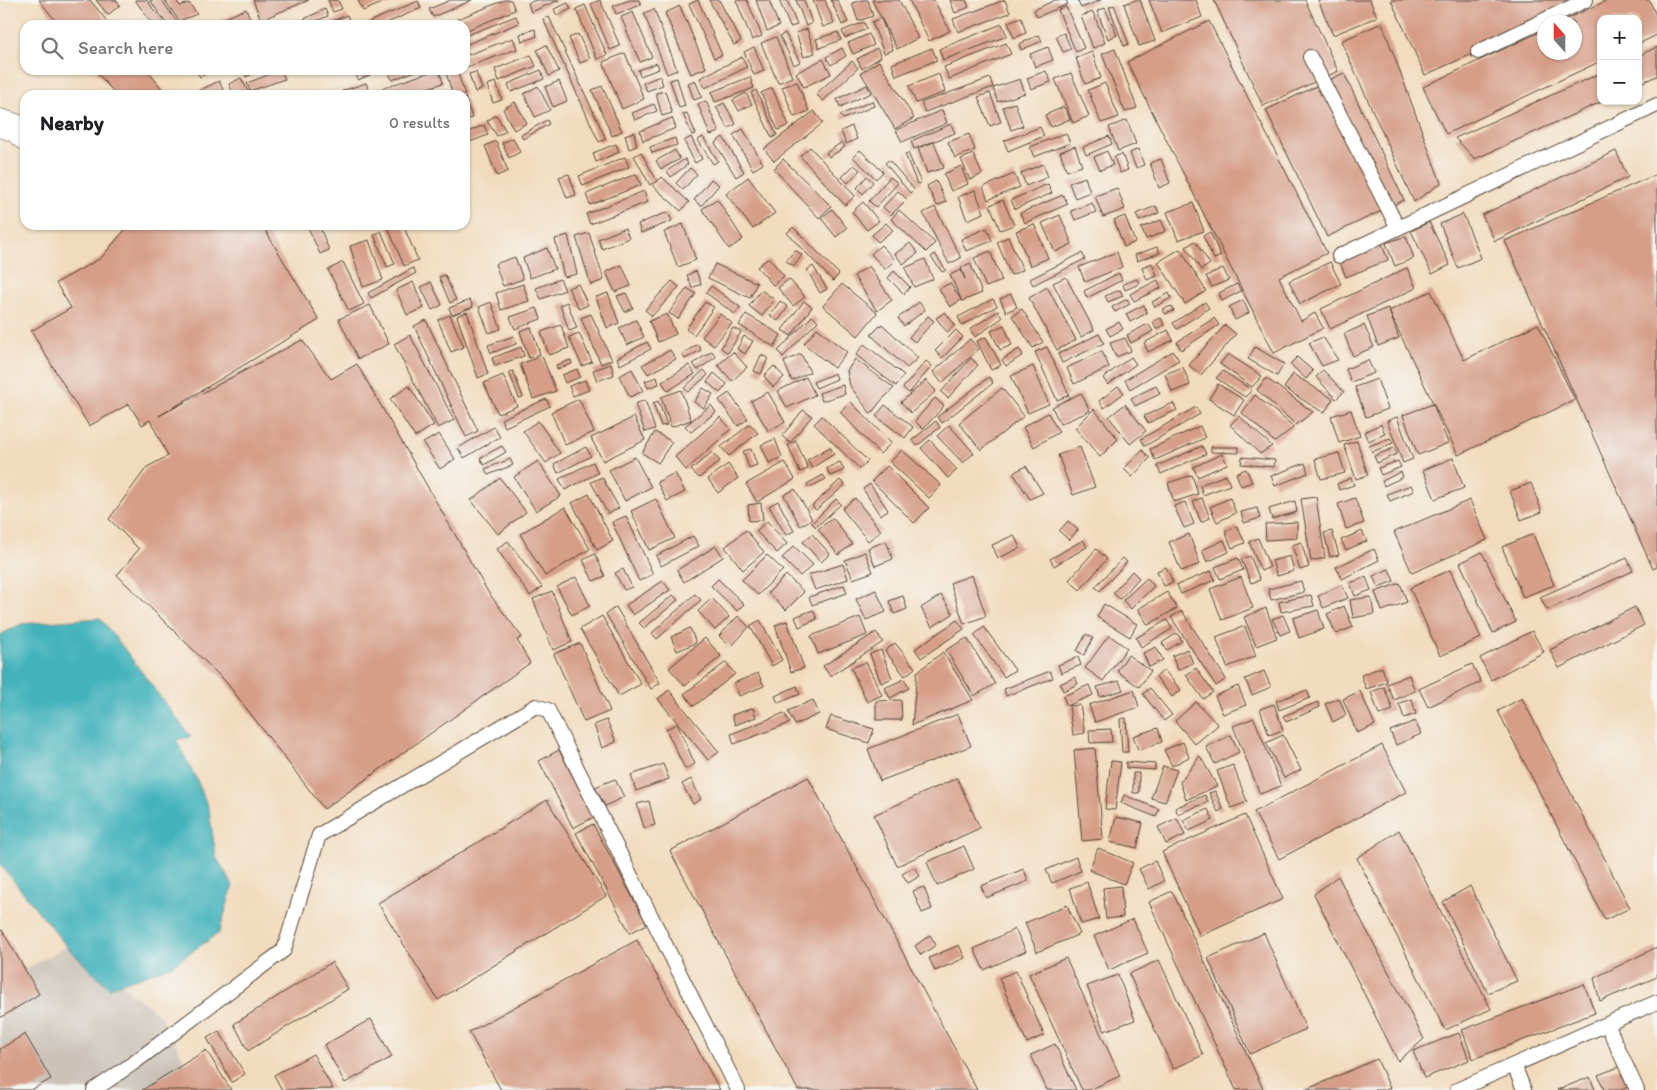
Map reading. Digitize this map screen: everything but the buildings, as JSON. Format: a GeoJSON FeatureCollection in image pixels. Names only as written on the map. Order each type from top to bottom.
{"type":"FeatureCollection","features":[{"type":"Feature","properties":{"kind":"street"},"geometry":{"type":"LineString","coordinates":[[0,123],[16,128],[20,132]]}},
{"type":"Feature","properties":{"kind":"lane"},"geometry":{"type":"LineString","coordinates":[[1478,52],[1586,0]]}},
{"type":"Feature","properties":{"kind":"lane"},"geometry":{"type":"LineString","coordinates":[[1310,57],[1398,228]]}},
{"type":"Feature","properties":{"kind":"lane"},"geometry":{"type":"LineString","coordinates":[[1339,256],[1657,105]]}},
{"type":"Feature","properties":{"kind":"lane"},"geometry":{"type":"LineString","coordinates":[[94,1090],[135,1062],[284,950],[319,835],[536,706],[548,710],[738,1090]]}},
{"type":"Feature","properties":{"kind":"lane"},"geometry":{"type":"LineString","coordinates":[[1457,1090],[1657,1002]]}},
{"type":"Feature","properties":{"kind":"lane"},"geometry":{"type":"LineString","coordinates":[[1607,1024],[1637,1090]]}},
{"type":"Feature","properties":{"kind":"lane"},"geometry":{"type":"LineString","coordinates":[[1514,1065],[1524,1090]]}},
{"type":"Feature","properties":{"kind":"shaded area"},"geometry":{"type":"Polygon","coordinates":[[[71,944],[162,1017],[199,1090],[0,1090],[0,983],[71,944]]]}},
{"type":"Feature","properties":{"kind":"water"},"geometry":{"type":"Polygon","coordinates":[[[100,618],[191,737],[176,740],[197,780],[209,810],[216,857],[233,885],[219,933],[171,966],[109,988],[67,947],[0,864],[0,635],[21,624],[100,618]]]}}]}
